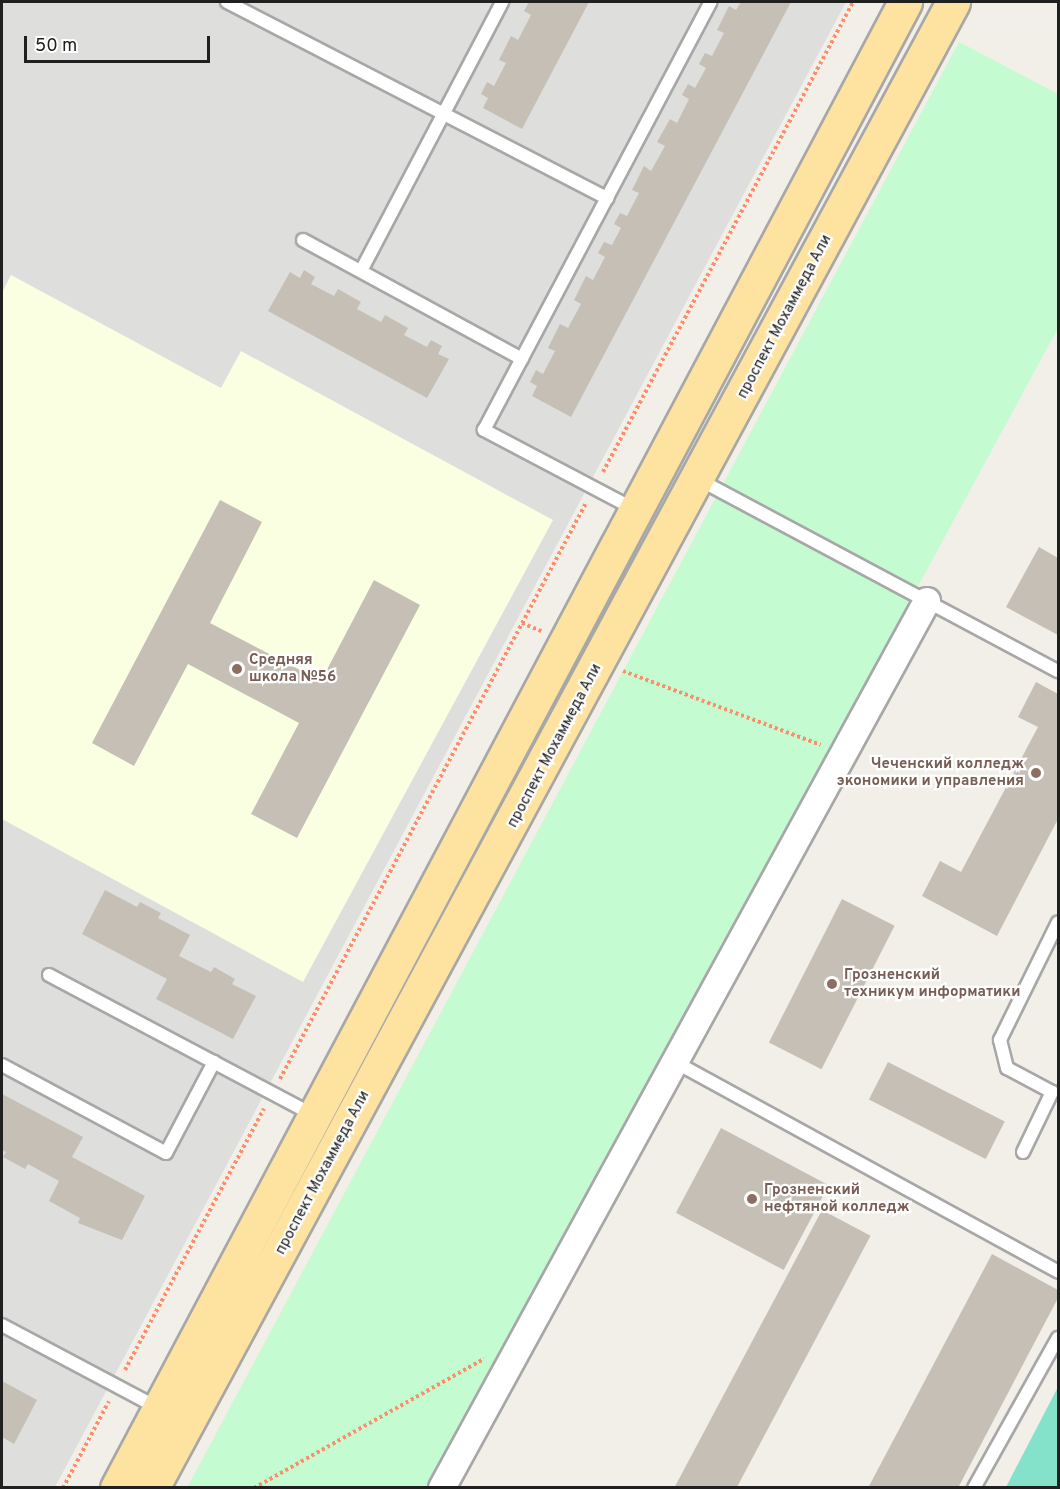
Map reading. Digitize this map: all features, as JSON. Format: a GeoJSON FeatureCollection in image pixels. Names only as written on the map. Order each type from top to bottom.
{"type":"FeatureCollection","features":[{"type":"Feature","properties":{"kind":"main road"},"geometry":{"type":"LineString","coordinates":[[117,1488],[905,2]]}},
{"type":"Feature","properties":{"kind":"main road","name":"проспект Мохаммеда Али"},"geometry":{"type":"LineString","coordinates":[[152,1488],[601,660],[954,2]]}},
{"type":"Feature","properties":{"kind":"street"},"geometry":{"type":"LineString","coordinates":[[442,1488],[927,601]]}},
{"type":"Feature","properties":{"kind":"lane"},"geometry":{"type":"LineString","coordinates":[[227,2],[608,198]]}},
{"type":"Feature","properties":{"kind":"lane"},"geometry":{"type":"LineString","coordinates":[[361,271],[502,2]]}},
{"type":"Feature","properties":{"kind":"lane"},"geometry":{"type":"LineString","coordinates":[[635,510],[484,430],[711,2]]}},
{"type":"Feature","properties":{"kind":"lane"},"geometry":{"type":"LineString","coordinates":[[303,240],[522,359]]}},
{"type":"Feature","properties":{"kind":"lane"},"geometry":{"type":"LineString","coordinates":[[698,479],[1059,671]]}},
{"type":"Feature","properties":{"kind":"lane"},"geometry":{"type":"LineString","coordinates":[[1023,1152],[1052,1092],[1007,1068],[1000,1040],[1059,922]]}},
{"type":"Feature","properties":{"kind":"lane"},"geometry":{"type":"LineString","coordinates":[[49,975],[314,1115]]}},
{"type":"Feature","properties":{"kind":"lane"},"geometry":{"type":"LineString","coordinates":[[2,1065],[166,1153],[214,1062]]}},
{"type":"Feature","properties":{"kind":"lane"},"geometry":{"type":"LineString","coordinates":[[675,1062],[1059,1272]]}},
{"type":"Feature","properties":{"kind":"lane"},"geometry":{"type":"LineString","coordinates":[[2,1325],[159,1409]]}},
{"type":"Feature","properties":{"kind":"lane"},"geometry":{"type":"LineString","coordinates":[[974,1488],[1059,1338]]}},
{"type":"Feature","properties":{"kind":"path"},"geometry":{"type":"LineString","coordinates":[[63,1488],[853,2]]}},
{"type":"Feature","properties":{"kind":"path"},"geometry":{"type":"LineString","coordinates":[[522,623],[564,643]]}},
{"type":"Feature","properties":{"kind":"path"},"geometry":{"type":"LineString","coordinates":[[601,660],[638,678],[844,754]]}},
{"type":"Feature","properties":{"kind":"path"},"geometry":{"type":"LineString","coordinates":[[254,1488],[524,1336]]}},
{"type":"Feature","properties":{"kind":"shaded area"},"geometry":{"type":"Polygon","coordinates":[[[2,2],[846,2],[55,1487],[2,1488],[2,2]]]}},
{"type":"Feature","properties":{"kind":"shaded area","name":"Средняя школа №56"},"geometry":{"type":"Polygon","coordinates":[[[11,275],[221,388],[241,351],[553,520],[303,982],[2,819],[2,293],[11,275]]]}},
{"type":"Feature","properties":{"kind":"green space"},"geometry":{"type":"Polygon","coordinates":[[[959,42],[1058,94],[1058,328],[430,1487],[187,1488],[959,42]]]}},
{"type":"Feature","properties":{"kind":"green space"},"geometry":{"type":"Polygon","coordinates":[[[1058,1387],[1058,1487],[1006,1487],[1058,1387]]]}},
{"type":"Feature","properties":{"kind":"building"},"geometry":{"type":"Polygon","coordinates":[[[529,2],[589,2],[522,129],[483,108],[488,98],[481,94],[487,82],[494,86],[506,63],[499,60],[511,36],[518,40],[531,15],[524,11],[529,2]]]}},
{"type":"Feature","properties":{"kind":"building"},"geometry":{"type":"Polygon","coordinates":[[[741,2],[791,2],[571,417],[532,396],[537,386],[530,382],[536,370],[543,374],[555,351],[548,348],[560,324],[568,328],[581,304],[574,300],[586,276],[593,280],[605,257],[598,253],[604,242],[612,245],[621,228],[614,224],[620,213],[627,216],[639,193],[632,190],[644,166],[651,171],[665,146],[657,142],[670,119],[677,123],[689,99],[682,95],[688,84],[695,88],[706,68],[699,64],[705,53],[712,56],[724,33],[717,30],[729,6],[736,10],[741,2]]]}},
{"type":"Feature","properties":{"kind":"building"},"geometry":{"type":"Polygon","coordinates":[[[304,270],[315,277],[311,284],[334,296],[338,289],[361,302],[357,309],[381,322],[385,315],[408,328],[404,335],[427,347],[431,340],[442,346],[438,354],[449,359],[427,398],[268,311],[290,272],[300,278],[304,270]]]}},
{"type":"Feature","properties":{"kind":"building"},"geometry":{"type":"Polygon","coordinates":[[[220,500],[262,522],[210,623],[321,681],[374,580],[420,605],[297,838],[251,814],[299,723],[188,664],[134,766],[92,743],[220,500]]]}},
{"type":"Feature","properties":{"kind":"building"},"geometry":{"type":"Polygon","coordinates":[[[1039,547],[1058,558],[1058,635],[1006,607],[1039,547]]]}},
{"type":"Feature","properties":{"kind":"building","name":"Чеченский колледж экономики и управления"},"geometry":{"type":"Polygon","coordinates":[[[1036,682],[1058,694],[1058,819],[997,936],[922,896],[940,861],[961,872],[1038,727],[1018,717],[1036,682]]]}},
{"type":"Feature","properties":{"kind":"building"},"geometry":{"type":"Polygon","coordinates":[[[105,890],[137,907],[140,902],[161,913],[158,918],[190,935],[179,956],[211,972],[214,967],[235,979],[232,984],[256,996],[233,1039],[156,999],[167,979],[82,934],[105,890]]]}},
{"type":"Feature","properties":{"kind":"building","name":"Грозненский техникум информатики"},"geometry":{"type":"Polygon","coordinates":[[[842,899],[895,926],[821,1069],[769,1042],[842,899]]]}},
{"type":"Feature","properties":{"kind":"building"},"geometry":{"type":"Polygon","coordinates":[[[888,1062],[1005,1121],[986,1159],[869,1099],[888,1062]]]}},
{"type":"Feature","properties":{"kind":"building"},"geometry":{"type":"Polygon","coordinates":[[[2,1094],[83,1137],[72,1157],[145,1196],[122,1240],[78,1223],[80,1218],[49,1201],[59,1181],[28,1164],[25,1169],[3,1157],[6,1152],[2,1150],[2,1094]]]}},
{"type":"Feature","properties":{"kind":"building","name":"Грозненский нефтяной колледж"},"geometry":{"type":"Polygon","coordinates":[[[721,1128],[829,1185],[784,1270],[676,1213],[721,1128]]]}},
{"type":"Feature","properties":{"kind":"building"},"geometry":{"type":"Polygon","coordinates":[[[822,1210],[871,1236],[736,1488],[675,1487],[822,1210]]]}},
{"type":"Feature","properties":{"kind":"building"},"geometry":{"type":"Polygon","coordinates":[[[992,1254],[1058,1290],[1058,1298],[958,1488],[868,1488],[992,1254]]]}},
{"type":"Feature","properties":{"kind":"building"},"geometry":{"type":"Polygon","coordinates":[[[2,1381],[37,1400],[14,1444],[2,1437],[2,1381]]]}},
{"type":"Feature","properties":{"kind":"place","name":"Средняя школа №56"},"geometry":{"type":"Point","coordinates":[237,669]}},
{"type":"Feature","properties":{"kind":"place","name":"Чеченский колледж экономики и управления"},"geometry":{"type":"Point","coordinates":[1036,773]}},
{"type":"Feature","properties":{"kind":"place","name":"Грозненский техникум информатики"},"geometry":{"type":"Point","coordinates":[832,984]}},
{"type":"Feature","properties":{"kind":"place","name":"Грозненский нефтяной колледж"},"geometry":{"type":"Point","coordinates":[752,1199]}}]}
